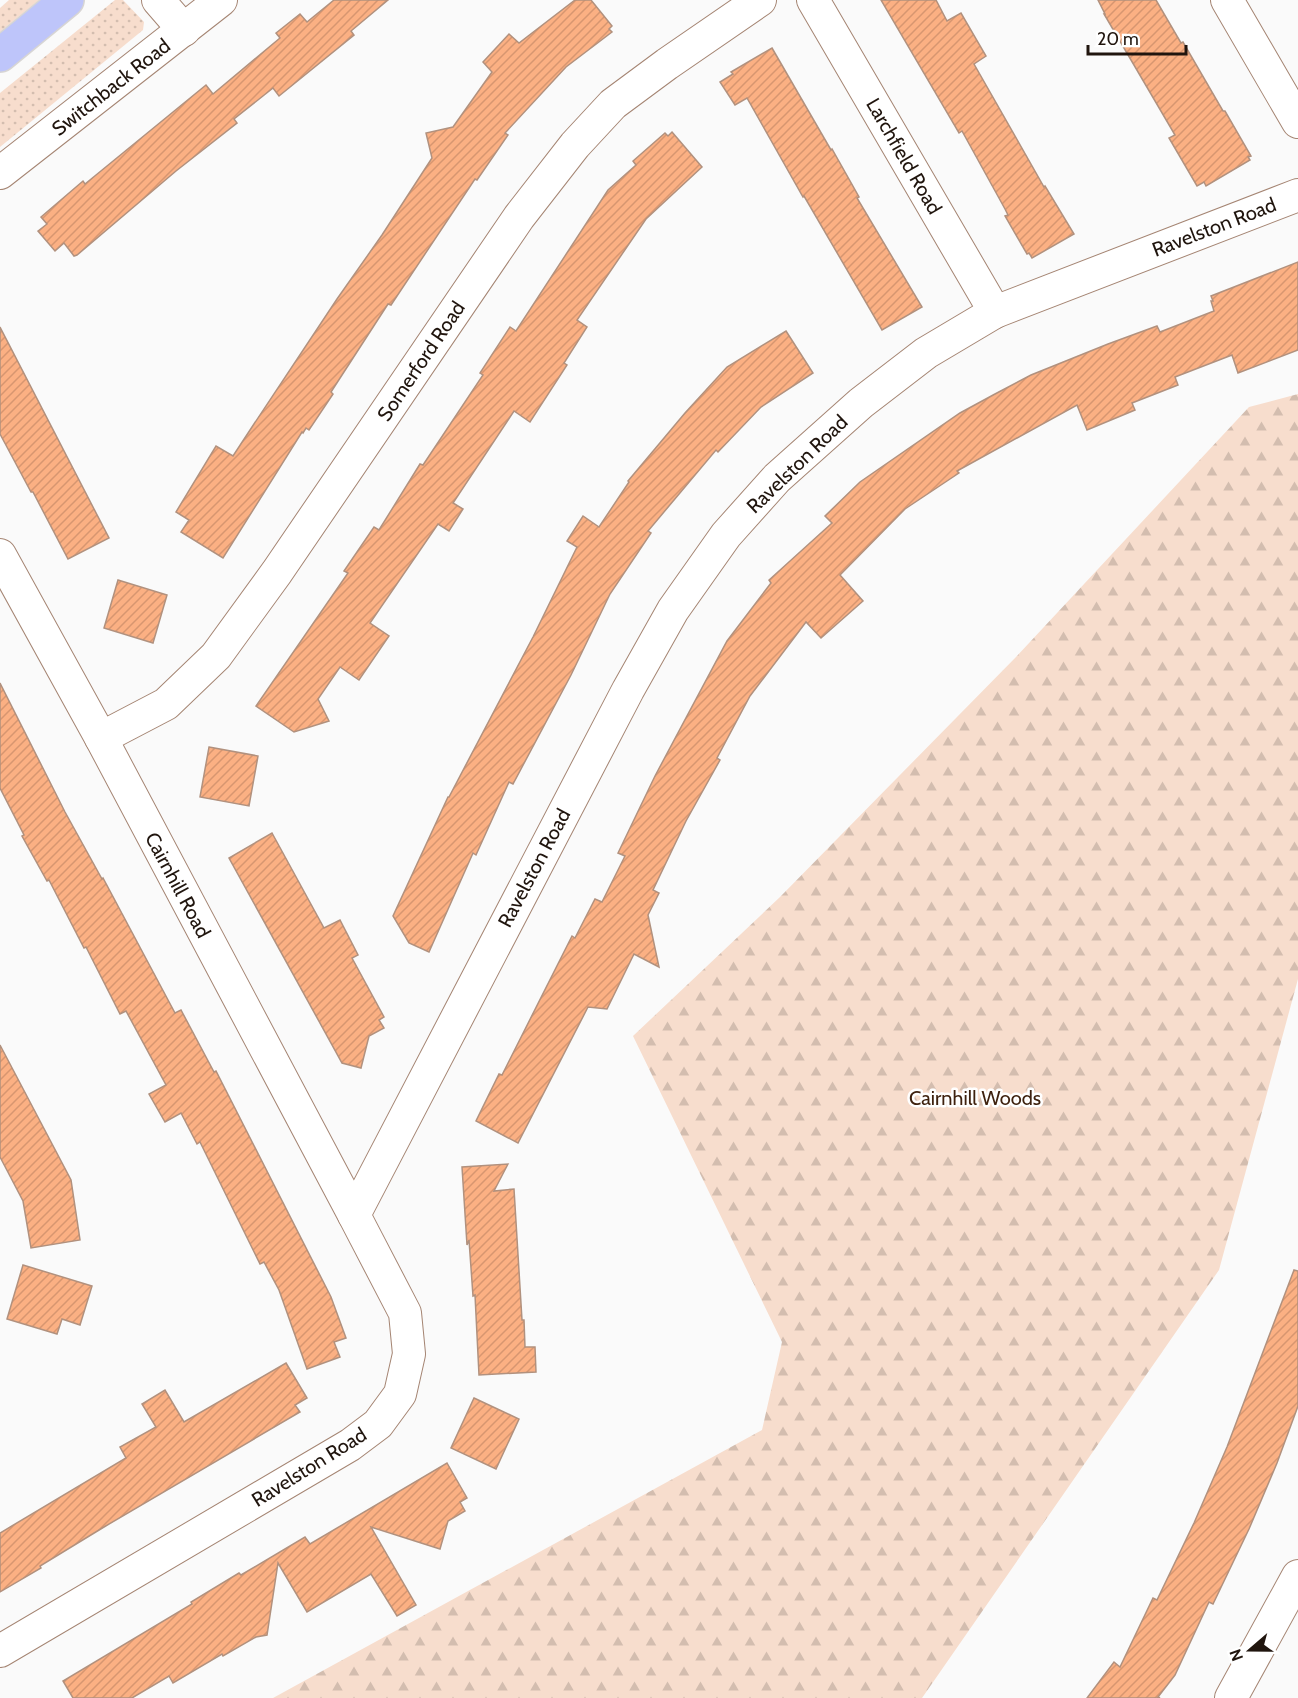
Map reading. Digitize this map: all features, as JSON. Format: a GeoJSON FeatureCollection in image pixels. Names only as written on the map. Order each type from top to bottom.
{"type":"FeatureCollection","features":[{"type":"Feature","properties":{"kind":"main road"},"geometry":{"type":"LineString","coordinates":[[0,55],[67,0]]}},
{"type":"Feature","properties":{"kind":"street"},"geometry":{"type":"LineString","coordinates":[[158,0],[184,30]]}},
{"type":"Feature","properties":{"kind":"street","name":"Switchback Road"},"geometry":{"type":"LineString","coordinates":[[0,173],[221,0]]}},
{"type":"Feature","properties":{"kind":"street","name":"Somerford Road"},"geometry":{"type":"LineString","coordinates":[[101,738],[166,704],[216,656],[277,572],[519,217],[574,145],[613,104],[760,0]]}},
{"type":"Feature","properties":{"kind":"street","name":"Larchfield Road"},"geometry":{"type":"LineString","coordinates":[[813,0],[995,312]]}},
{"type":"Feature","properties":{"kind":"street"},"geometry":{"type":"LineString","coordinates":[[1227,0],[1298,122]]}},
{"type":"Feature","properties":{"kind":"street","name":"Ravelston Road"},"geometry":{"type":"LineString","coordinates":[[0,1651],[350,1445],[378,1424],[400,1394],[409,1354],[405,1313],[354,1215],[628,690],[673,610],[726,535],[777,478],[861,403],[926,353],[995,312],[1298,195]]}},
{"type":"Feature","properties":{"kind":"street","name":"Cairnhill Road"},"geometry":{"type":"LineString","coordinates":[[0,555],[101,738],[354,1215]]}},
{"type":"Feature","properties":{"kind":"street"},"geometry":{"type":"LineString","coordinates":[[1232,1698],[1298,1576]]}},
{"type":"Feature","properties":{"kind":"green space"},"geometry":{"type":"Polygon","coordinates":[[[9,0],[39,0],[0,32],[0,8],[9,0]]]}},
{"type":"Feature","properties":{"kind":"green space"},"geometry":{"type":"Polygon","coordinates":[[[115,0],[123,0],[144,22],[143,30],[0,147],[0,93],[115,0]]]}},
{"type":"Feature","properties":{"kind":"green space","name":"Cairnhill Woods"},"geometry":{"type":"Polygon","coordinates":[[[1298,394],[1298,979],[1219,1270],[922,1698],[273,1698],[762,1430],[782,1342],[633,1036],[780,897],[1016,657],[1249,407],[1298,394]]]}},
{"type":"Feature","properties":{"kind":"building"},"geometry":{"type":"Polygon","coordinates":[[[334,0],[388,0],[351,31],[354,35],[279,96],[273,88],[234,119],[237,123],[77,255],[74,256],[64,243],[55,251],[38,231],[47,224],[41,217],[83,181],[85,184],[206,85],[213,94],[280,38],[276,33],[300,14],[307,22],[334,0]]]}},
{"type":"Feature","properties":{"kind":"building"},"geometry":{"type":"Polygon","coordinates":[[[575,0],[591,0],[612,26],[609,29],[612,32],[566,67],[505,133],[508,135],[477,180],[475,179],[391,305],[388,304],[309,430],[306,428],[302,432],[223,558],[181,532],[189,520],[176,512],[216,446],[233,456],[432,158],[426,133],[453,127],[492,72],[483,62],[509,34],[519,43],[575,0]]]}},
{"type":"Feature","properties":{"kind":"building"},"geometry":{"type":"Polygon","coordinates":[[[881,0],[936,0],[947,21],[961,13],[986,56],[974,64],[1044,187],[1074,234],[1032,258],[1029,253],[1027,254],[962,131],[959,133],[881,0]]]}},
{"type":"Feature","properties":{"kind":"building"},"geometry":{"type":"Polygon","coordinates":[[[1098,0],[1156,0],[1225,111],[1251,156],[1248,157],[1250,160],[1206,186],[1204,182],[1197,186],[1169,138],[1175,135],[1098,0]]]}},
{"type":"Feature","properties":{"kind":"building"},"geometry":{"type":"Polygon","coordinates":[[[772,48],[922,307],[882,330],[747,98],[735,105],[720,82],[733,74],[731,72],[772,48]]]}},
{"type":"Feature","properties":{"kind":"building"},"geometry":{"type":"Polygon","coordinates":[[[672,132],[702,167],[646,219],[577,320],[587,327],[564,363],[567,365],[530,422],[514,411],[453,503],[463,509],[449,531],[438,524],[370,623],[389,636],[359,680],[340,667],[318,699],[329,721],[294,732],[256,706],[348,573],[344,571],[374,527],[379,530],[420,464],[423,465],[483,375],[480,373],[510,327],[516,331],[608,190],[636,165],[633,161],[665,133],[668,136],[672,132]]]}},
{"type":"Feature","properties":{"kind":"building"},"geometry":{"type":"Polygon","coordinates":[[[1298,262],[1298,350],[1238,373],[1232,355],[1175,377],[1178,385],[1132,403],[1135,410],[1087,430],[1077,405],[957,471],[959,473],[905,509],[840,575],[863,601],[821,638],[806,622],[750,696],[653,890],[659,893],[648,915],[659,967],[634,954],[607,1009],[588,1007],[518,1143],[476,1121],[499,1074],[502,1075],[572,936],[575,938],[595,899],[602,902],[625,856],[618,853],[655,776],[727,641],[771,583],[769,580],[832,523],[825,516],[860,482],[960,413],[995,394],[1031,375],[1108,344],[1157,326],[1160,332],[1214,311],[1211,296],[1298,262]]]}},
{"type":"Feature","properties":{"kind":"building"},"geometry":{"type":"Polygon","coordinates":[[[0,327],[109,538],[68,559],[0,434],[0,327]]]}},
{"type":"Feature","properties":{"kind":"building"},"geometry":{"type":"Polygon","coordinates":[[[786,331],[813,373],[761,407],[718,452],[716,450],[648,531],[651,533],[610,594],[571,675],[513,784],[509,782],[476,855],[473,853],[429,952],[409,943],[393,916],[448,797],[533,637],[577,547],[567,541],[583,516],[599,527],[628,481],[727,367],[786,331]]]}},
{"type":"Feature","properties":{"kind":"building"},"geometry":{"type":"Polygon","coordinates":[[[118,580],[167,595],[153,643],[104,628],[118,580]]]}},
{"type":"Feature","properties":{"kind":"building"},"geometry":{"type":"Polygon","coordinates":[[[0,683],[65,812],[175,1013],[181,1010],[214,1072],[216,1071],[331,1297],[346,1338],[334,1342],[340,1357],[307,1369],[279,1290],[264,1262],[260,1264],[200,1142],[197,1144],[181,1113],[165,1122],[149,1094],[166,1085],[126,1011],[120,1014],[86,947],[84,948],[49,880],[47,881],[22,836],[24,835],[0,788],[0,683]]]}},
{"type":"Feature","properties":{"kind":"building"},"geometry":{"type":"Polygon","coordinates":[[[209,747],[258,756],[249,806],[200,797],[209,747]]]}},
{"type":"Feature","properties":{"kind":"building"},"geometry":{"type":"Polygon","coordinates":[[[272,833],[324,928],[340,920],[358,955],[352,958],[384,1017],[379,1020],[384,1028],[369,1036],[361,1068],[342,1063],[229,858],[272,833]]]}},
{"type":"Feature","properties":{"kind":"building"},"geometry":{"type":"Polygon","coordinates":[[[0,1045],[71,1180],[80,1240],[31,1248],[23,1201],[0,1157],[0,1045]]]}},
{"type":"Feature","properties":{"kind":"building"},"geometry":{"type":"Polygon","coordinates":[[[508,1164],[494,1191],[514,1189],[525,1347],[535,1347],[536,1372],[479,1375],[475,1295],[473,1296],[469,1240],[467,1245],[462,1167],[508,1164]]]}},
{"type":"Feature","properties":{"kind":"building"},"geometry":{"type":"Polygon","coordinates":[[[23,1265],[92,1286],[80,1325],[62,1319],[57,1334],[7,1319],[23,1265]]]}},
{"type":"Feature","properties":{"kind":"building"},"geometry":{"type":"Polygon","coordinates":[[[1294,1270],[1298,1271],[1298,1406],[1249,1529],[1213,1604],[1209,1602],[1175,1675],[1158,1697],[1160,1698],[1087,1698],[1114,1662],[1120,1667],[1153,1598],[1157,1600],[1227,1447],[1294,1270]]]}},
{"type":"Feature","properties":{"kind":"building"},"geometry":{"type":"Polygon","coordinates":[[[286,1363],[307,1398],[295,1405],[300,1412],[104,1527],[0,1592],[0,1533],[126,1458],[120,1447],[156,1427],[142,1404],[165,1390],[184,1422],[286,1363]]]}},
{"type":"Feature","properties":{"kind":"building"},"geometry":{"type":"Polygon","coordinates":[[[474,1398],[519,1419],[496,1469],[451,1448],[474,1398]]]}},
{"type":"Feature","properties":{"kind":"building"},"geometry":{"type":"Polygon","coordinates":[[[447,1463],[467,1498],[460,1502],[465,1511],[448,1521],[440,1549],[371,1527],[416,1605],[397,1616],[371,1574],[307,1612],[278,1563],[267,1635],[256,1637],[223,1656],[222,1654],[173,1683],[169,1676],[132,1698],[73,1698],[63,1681],[192,1604],[191,1602],[239,1573],[241,1575],[305,1537],[310,1544],[447,1463]]]}}]}
